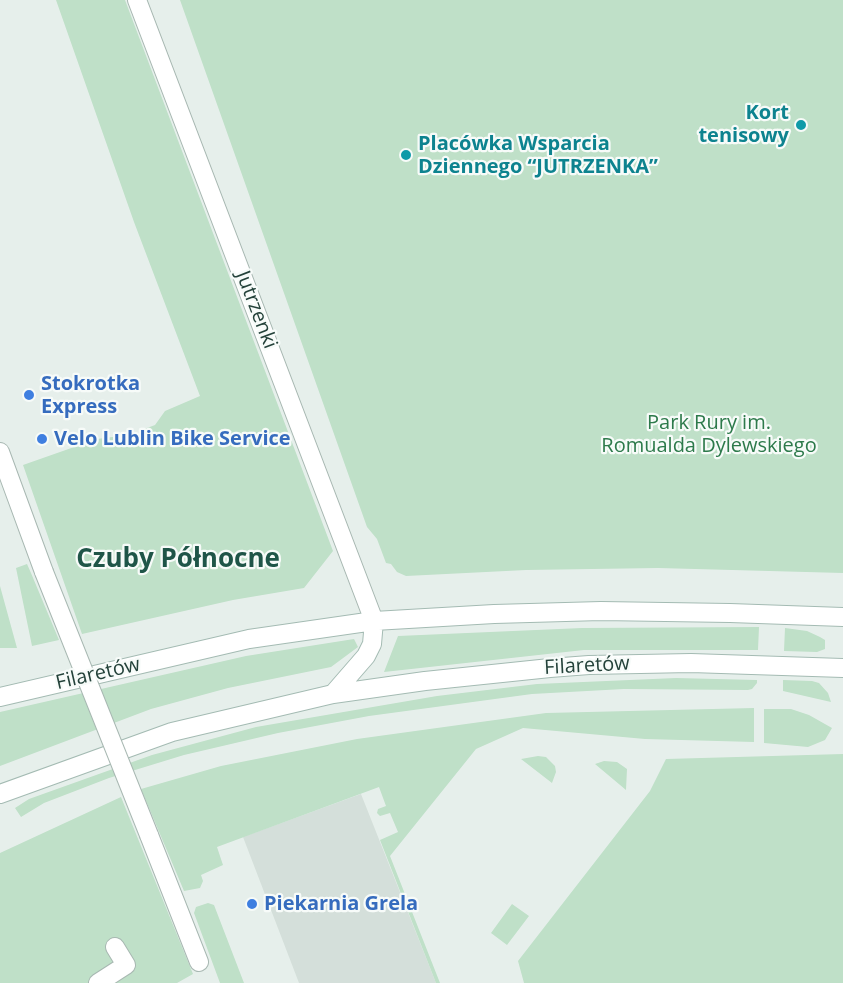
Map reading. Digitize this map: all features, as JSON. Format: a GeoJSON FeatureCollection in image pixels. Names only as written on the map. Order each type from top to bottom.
{"type":"FeatureCollection","features":[{"type":"Feature","properties":{"kind":"main road","name":"Jutrzenki"},"geometry":{"type":"LineString","coordinates":[[137,0],[374,621]]}},
{"type":"Feature","properties":{"kind":"main road"},"geometry":{"type":"LineString","coordinates":[[0,452],[44,572],[199,962]]}},
{"type":"Feature","properties":{"kind":"main road","name":"Filaretów"},"geometry":{"type":"LineString","coordinates":[[0,697],[249,639],[374,621],[601,611],[843,617]]}},
{"type":"Feature","properties":{"kind":"main road"},"geometry":{"type":"LineString","coordinates":[[333,694],[366,656],[372,644],[374,621]]}},
{"type":"Feature","properties":{"kind":"main road","name":"Filaretów"},"geometry":{"type":"LineString","coordinates":[[0,794],[172,732],[333,694],[437,680],[589,665],[691,663],[843,668]]}},
{"type":"Feature","properties":{"kind":"main road"},"geometry":{"type":"LineString","coordinates":[[98,983],[126,965],[115,947]]}},
{"type":"Feature","properties":{"kind":"shaded area"},"geometry":{"type":"Polygon","coordinates":[[[361,794],[436,983],[299,983],[243,837],[361,794]]]}},
{"type":"Feature","properties":{"kind":"green space"},"geometry":{"type":"Polygon","coordinates":[[[56,0],[125,0],[333,551],[304,588],[233,600],[82,634],[23,465],[97,439],[120,436],[132,447],[142,443],[139,431],[155,425],[165,411],[200,396],[134,222],[56,0]]]}},
{"type":"Feature","properties":{"kind":"green space","name":"Park Rury im. Romualda Dylewskiego"},"geometry":{"type":"Polygon","coordinates":[[[180,0],[843,0],[843,573],[658,568],[526,570],[406,576],[397,572],[391,564],[386,563],[377,539],[367,527],[180,0]]]}},
{"type":"Feature","properties":{"kind":"green space"},"geometry":{"type":"Polygon","coordinates":[[[27,564],[59,640],[32,646],[16,568],[27,564]]]}},
{"type":"Feature","properties":{"kind":"green space"},"geometry":{"type":"Polygon","coordinates":[[[0,586],[17,648],[0,648],[0,586]]]}},
{"type":"Feature","properties":{"kind":"green space"},"geometry":{"type":"Polygon","coordinates":[[[759,627],[758,650],[584,650],[384,672],[398,636],[582,628],[759,627]]]}},
{"type":"Feature","properties":{"kind":"green space"},"geometry":{"type":"Polygon","coordinates":[[[785,628],[807,631],[820,637],[825,640],[825,649],[817,652],[784,651],[785,628]]]}},
{"type":"Feature","properties":{"kind":"green space"},"geometry":{"type":"Polygon","coordinates":[[[354,639],[358,647],[331,667],[228,688],[151,709],[0,766],[0,712],[246,656],[354,639]]]}},
{"type":"Feature","properties":{"kind":"green space"},"geometry":{"type":"Polygon","coordinates":[[[676,678],[757,680],[757,683],[748,690],[624,689],[532,694],[369,716],[278,733],[184,755],[109,778],[44,803],[21,817],[15,808],[29,799],[152,755],[256,727],[437,696],[537,684],[676,678]]]}},
{"type":"Feature","properties":{"kind":"green space"},"geometry":{"type":"Polygon","coordinates":[[[783,680],[819,683],[828,693],[831,702],[783,691],[783,680]]]}},
{"type":"Feature","properties":{"kind":"green space"},"geometry":{"type":"Polygon","coordinates":[[[754,708],[754,742],[645,739],[523,728],[476,749],[390,856],[440,983],[436,983],[380,840],[398,832],[390,813],[380,816],[377,813],[378,809],[386,806],[379,787],[217,847],[223,865],[201,875],[203,881],[200,888],[184,891],[141,789],[221,766],[357,739],[546,713],[754,708]]]}},
{"type":"Feature","properties":{"kind":"green space"},"geometry":{"type":"Polygon","coordinates":[[[764,709],[791,709],[809,715],[832,728],[825,740],[808,747],[764,743],[764,709]]]}},
{"type":"Feature","properties":{"kind":"green space"},"geometry":{"type":"Polygon","coordinates":[[[843,754],[843,983],[524,983],[518,961],[650,791],[666,759],[843,754]]]}},
{"type":"Feature","properties":{"kind":"green space"},"geometry":{"type":"Polygon","coordinates":[[[546,757],[555,766],[556,772],[552,783],[521,759],[546,757]]]}},
{"type":"Feature","properties":{"kind":"green space"},"geometry":{"type":"Polygon","coordinates":[[[604,761],[617,762],[627,769],[626,790],[595,764],[604,761]]]}},
{"type":"Feature","properties":{"kind":"green space"},"geometry":{"type":"Polygon","coordinates":[[[121,797],[193,974],[177,983],[0,983],[0,853],[121,797]]]}},
{"type":"Feature","properties":{"kind":"green space"},"geometry":{"type":"Polygon","coordinates":[[[208,903],[214,905],[244,983],[220,983],[194,913],[196,907],[208,903]]]}},
{"type":"Feature","properties":{"kind":"green space"},"geometry":{"type":"Polygon","coordinates":[[[512,904],[529,916],[507,945],[491,933],[512,904]]]}},
{"type":"Feature","properties":{"kind":"place","name":"Kort tenisowy"},"geometry":{"type":"Point","coordinates":[801,125]}},
{"type":"Feature","properties":{"kind":"place","name":"Placówka Wsparcia Dziennego “JUTRZENKA”"},"geometry":{"type":"Point","coordinates":[406,155]}},
{"type":"Feature","properties":{"kind":"place","name":"Stokrotka Express"},"geometry":{"type":"Point","coordinates":[29,395]}},
{"type":"Feature","properties":{"kind":"place","name":"Velo Lublin Bike Service"},"geometry":{"type":"Point","coordinates":[42,439]}},
{"type":"Feature","properties":{"kind":"place","name":"Piekarnia Grela"},"geometry":{"type":"Point","coordinates":[252,904]}},
{"type":"Feature","properties":{"kind":"district","name":"Czuby Północne"},"geometry":{"type":"Point","coordinates":[178,560]}}]}
